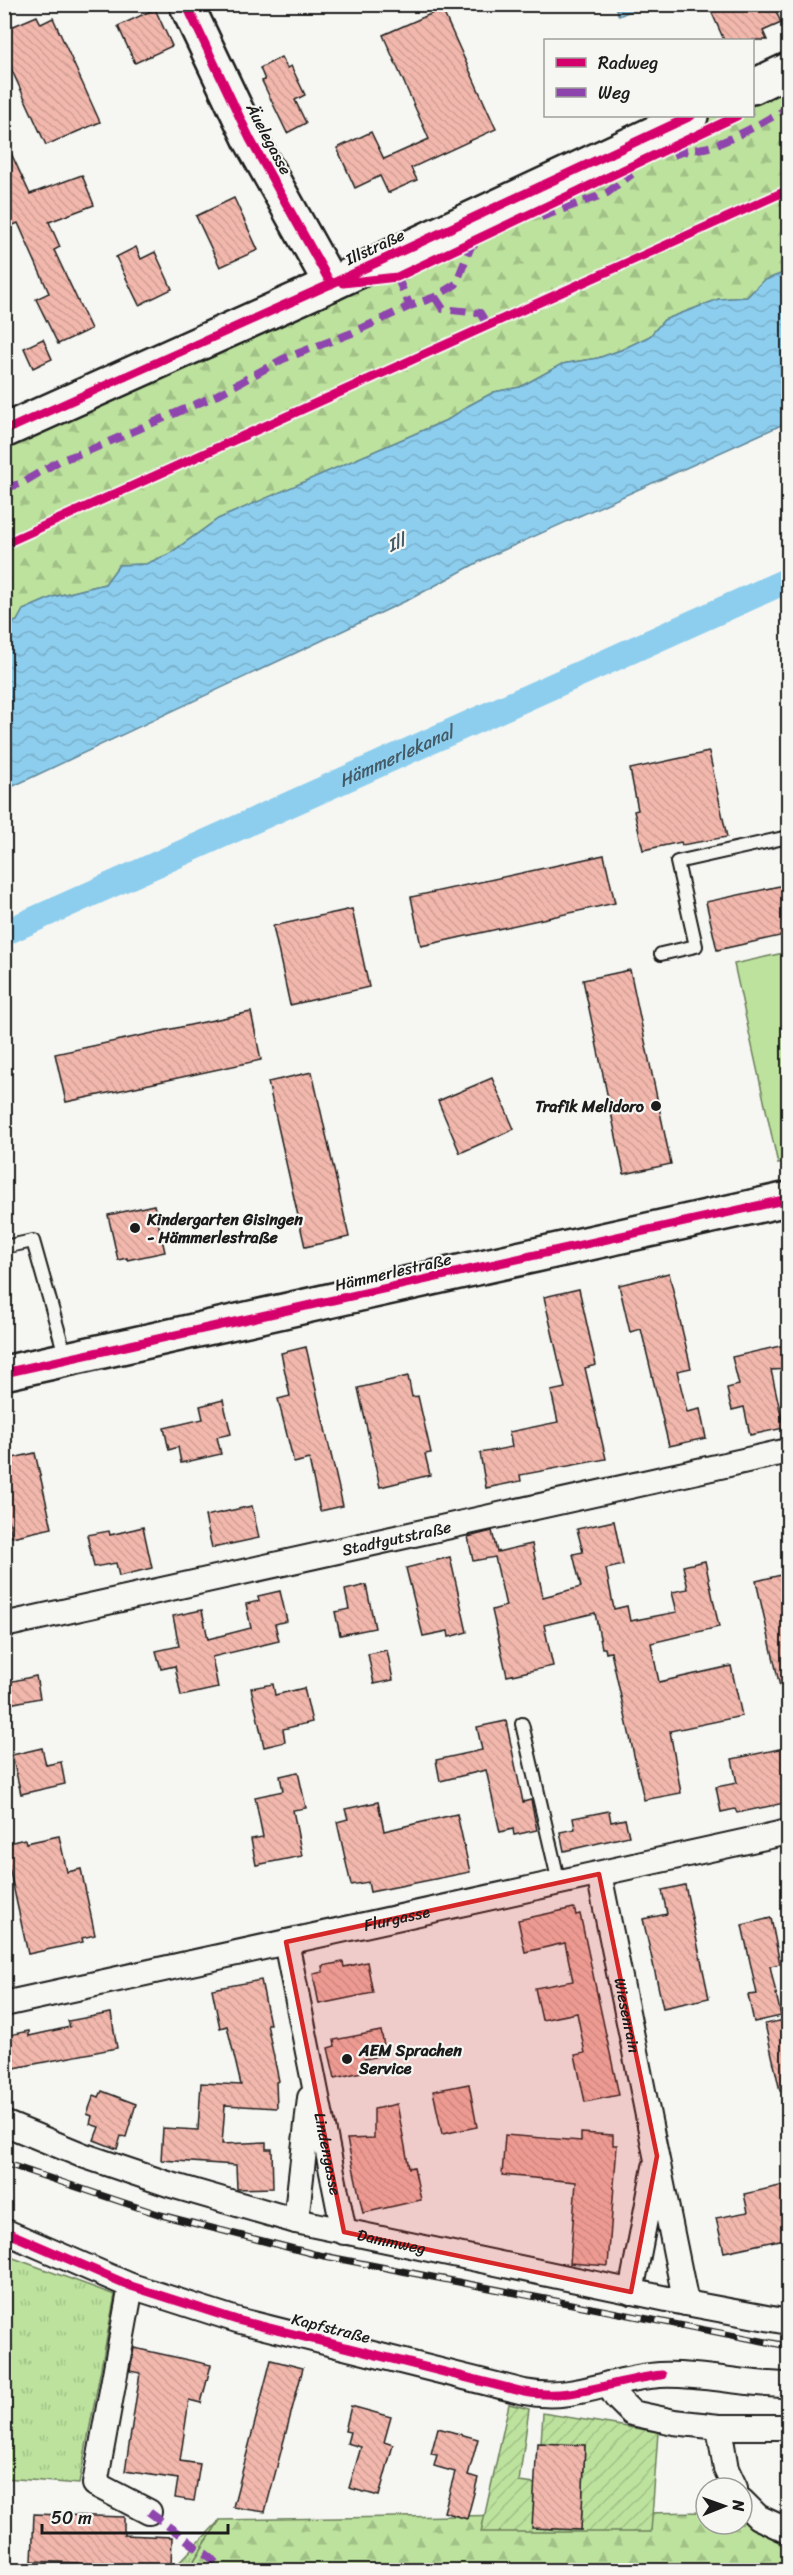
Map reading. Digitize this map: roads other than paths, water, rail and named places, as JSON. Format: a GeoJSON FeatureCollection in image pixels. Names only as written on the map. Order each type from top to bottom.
{"type":"FeatureCollection","features":[{"type":"Feature","properties":{"kind":"main road","name":"Äuelegasse"},"geometry":{"type":"LineString","coordinates":[[186,4],[250,138],[331,284]]}},
{"type":"Feature","properties":{"kind":"main road"},"geometry":{"type":"LineString","coordinates":[[754,87],[789,70]]}},
{"type":"Feature","properties":{"kind":"main road","name":"Illstraße"},"geometry":{"type":"LineString","coordinates":[[4,431],[331,284],[689,117]]}},
{"type":"Feature","properties":{"kind":"main road","name":"Hämmerlestraße"},"geometry":{"type":"LineString","coordinates":[[4,1373],[789,1199]]}},
{"type":"Feature","properties":{"kind":"street","name":"Stadtgutstraße"},"geometry":{"type":"LineString","coordinates":[[4,1625],[789,1451]]}},
{"type":"Feature","properties":{"kind":"street","name":"Flurgasse"},"geometry":{"type":"LineString","coordinates":[[4,2004],[789,1832]]}},
{"type":"Feature","properties":{"kind":"street","name":"Wiesenrain"},"geometry":{"type":"LineString","coordinates":[[599,1874],[686,2303]]}},
{"type":"Feature","properties":{"kind":"street","name":"Lindengasse"},"geometry":{"type":"LineString","coordinates":[[286,1942],[344,2232]]}},
{"type":"Feature","properties":{"kind":"street","name":"Lindengasse"},"geometry":{"type":"LineString","coordinates":[[296,2221],[312,2076]]}},
{"type":"Feature","properties":{"kind":"street","name":"Dammweg"},"geometry":{"type":"LineString","coordinates":[[4,2123],[114,2166],[296,2221],[631,2292],[789,2322]]}},
{"type":"Feature","properties":{"kind":"street","name":"Wiesenrain"},"geometry":{"type":"LineString","coordinates":[[631,2292],[657,2156]]}},
{"type":"Feature","properties":{"kind":"street","name":"Kapfstraße"},"geometry":{"type":"LineString","coordinates":[[4,2231],[131,2286],[237,2320],[524,2392],[562,2396],[635,2378],[662,2375],[789,2385]]}},
{"type":"Feature","properties":{"kind":"street"},"geometry":{"type":"LineString","coordinates":[[131,2286],[95,2484],[149,2512]]}},
{"type":"Feature","properties":{"kind":"street"},"geometry":{"type":"LineString","coordinates":[[609,2384],[616,2397],[632,2413],[674,2422],[719,2427],[789,2427]]}},
{"type":"Feature","properties":{"kind":"street"},"geometry":{"type":"LineString","coordinates":[[719,2427],[726,2469],[729,2476]]}},
{"type":"Feature","properties":{"kind":"street"},"geometry":{"type":"LineString","coordinates":[[754,2513],[789,2531]]}},
{"type":"Feature","properties":{"kind":"lane"},"geometry":{"type":"LineString","coordinates":[[661,954],[696,946],[677,862],[789,837]]}},
{"type":"Feature","properties":{"kind":"lane"},"geometry":{"type":"LineString","coordinates":[[4,1247],[33,1241],[67,1359]]}},
{"type":"Feature","properties":{"kind":"lane"},"geometry":{"type":"LineString","coordinates":[[522,1724],[559,1883]]}},
{"type":"Feature","properties":{"kind":"water"},"geometry":{"type":"Polygon","coordinates":[[[614,5],[633,5],[635,9],[619,16],[614,5]]]}},
{"type":"Feature","properties":{"kind":"water","name":"Ill"},"geometry":{"type":"Polygon","coordinates":[[[788,271],[788,422],[486,558],[412,598],[5,790],[5,626],[17,621],[23,610],[53,597],[105,584],[119,565],[146,564],[169,554],[218,519],[449,419],[494,392],[520,387],[562,364],[598,358],[621,350],[650,336],[664,320],[719,299],[747,297],[763,281],[788,271]]]}},
{"type":"Feature","properties":{"kind":"waterway","name":"Hämmerlekanal"},"geometry":{"type":"LineString","coordinates":[[4,933],[788,580]]}},
{"type":"Feature","properties":{"kind":"railway"},"geometry":{"type":"LineString","coordinates":[[4,2163],[161,2215],[314,2254],[788,2346]]}},
{"type":"Feature","properties":{"kind":"place","name":"Trafik Melidoro"},"geometry":{"type":"Point","coordinates":[656,1106]}},
{"type":"Feature","properties":{"kind":"place","name":"Kindergarten Gisingen - Hämmerlestraße"},"geometry":{"type":"Point","coordinates":[135,1228]}},
{"type":"Feature","properties":{"kind":"place","name":"AEM Sprachen Service"},"geometry":{"type":"Point","coordinates":[347,2059]}}]}
